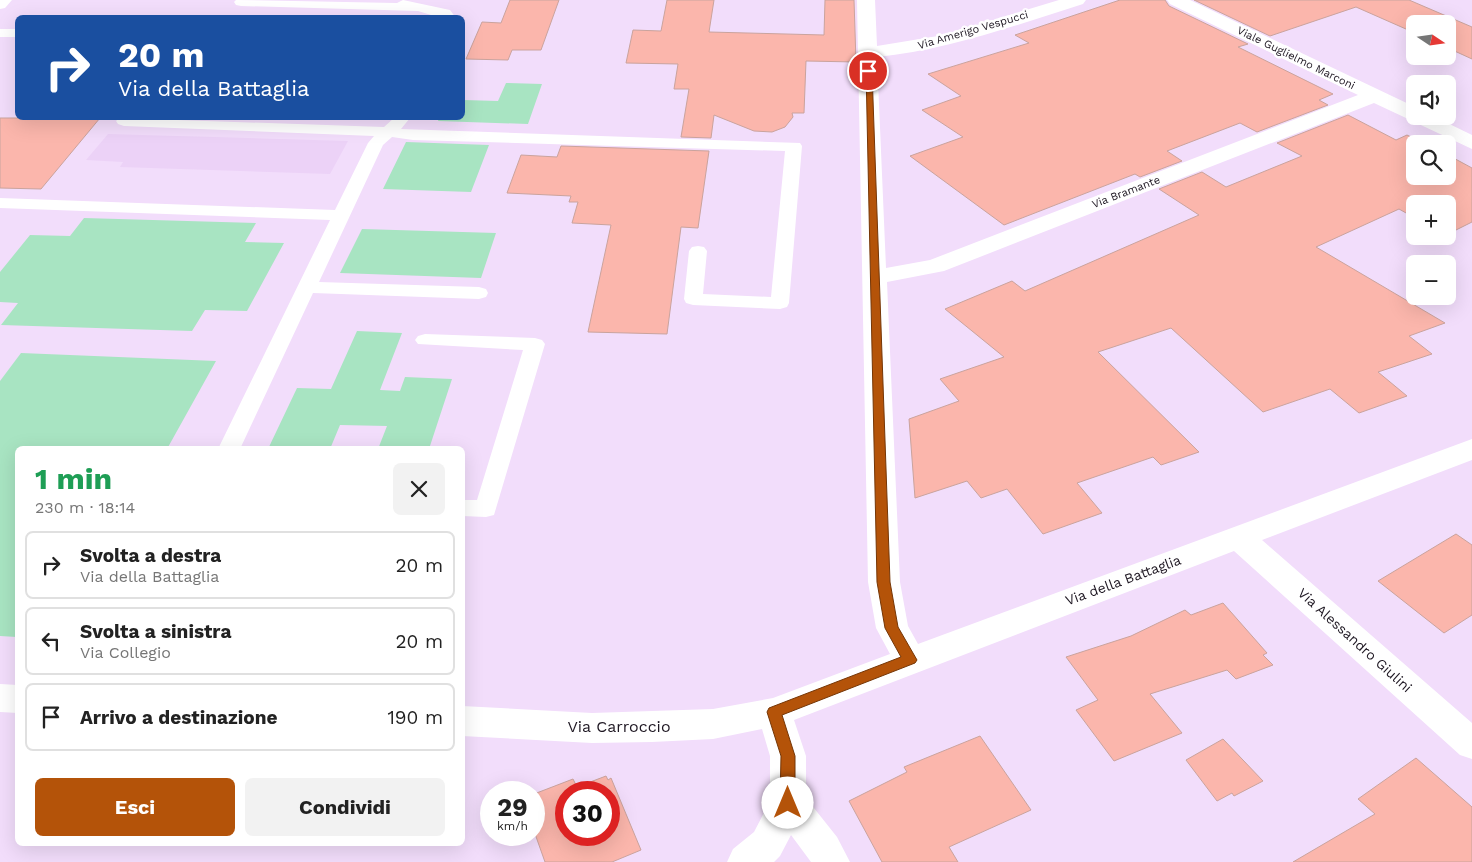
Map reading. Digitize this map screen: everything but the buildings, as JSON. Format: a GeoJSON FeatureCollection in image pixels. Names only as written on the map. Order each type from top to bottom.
{"type":"FeatureCollection","features":[{"type":"Feature","properties":{"kind":"street"},"geometry":{"type":"LineString","coordinates":[[866,0],[884,582],[892,628],[910,660]]}},
{"type":"Feature","properties":{"kind":"street","name":"Via Amerigo Vespucci"},"geometry":{"type":"LineString","coordinates":[[868,52],[897,51],[925,45],[1077,0]]}},
{"type":"Feature","properties":{"kind":"street","name":"Viale Guglielmo Marconi"},"geometry":{"type":"LineString","coordinates":[[1176,0],[1406,111]]}},
{"type":"Feature","properties":{"kind":"street","name":"Via Bramante"},"geometry":{"type":"LineString","coordinates":[[874,277],[936,266],[1374,96]]}},
{"type":"Feature","properties":{"kind":"street","name":"Viale Guglielmo Marconi"},"geometry":{"type":"LineString","coordinates":[[1435,125],[1472,143]]}},
{"type":"Feature","properties":{"kind":"street","name":"Via della Battaglia"},"geometry":{"type":"LineString","coordinates":[[774,712],[1472,449]]}},
{"type":"Feature","properties":{"kind":"street","name":"Via Alessandro Giulini"},"geometry":{"type":"LineString","coordinates":[[1238,537],[1472,744]]}},
{"type":"Feature","properties":{"kind":"street"},"geometry":{"type":"LineString","coordinates":[[0,698],[15,699]]}},
{"type":"Feature","properties":{"kind":"street"},"geometry":{"type":"LineString","coordinates":[[746,862],[767,844],[788,803],[788,756],[774,712]]}},
{"type":"Feature","properties":{"kind":"street","name":"Via Carroccio"},"geometry":{"type":"LineString","coordinates":[[465,721],[592,728],[652,727],[713,724],[774,712]]}},
{"type":"Feature","properties":{"kind":"street"},"geometry":{"type":"LineString","coordinates":[[788,803],[824,849],[831,862]]}},
{"type":"Feature","properties":{"kind":"lane"},"geometry":{"type":"LineString","coordinates":[[0,5],[5,0]]}},
{"type":"Feature","properties":{"kind":"lane"},"geometry":{"type":"LineString","coordinates":[[242,0],[241,2],[415,8]]}},
{"type":"Feature","properties":{"kind":"lane"},"geometry":{"type":"LineString","coordinates":[[388,0],[415,8],[445,13],[447,15]]}},
{"type":"Feature","properties":{"kind":"lane"},"geometry":{"type":"LineString","coordinates":[[0,33],[15,33]]}},
{"type":"Feature","properties":{"kind":"lane"},"geometry":{"type":"LineString","coordinates":[[0,47],[15,47]]}},
{"type":"Feature","properties":{"kind":"lane"},"geometry":{"type":"LineString","coordinates":[[124,122],[155,120],[389,132],[412,135],[794,146],[780,303],[693,299],[698,251]]}},
{"type":"Feature","properties":{"kind":"lane"},"geometry":{"type":"LineString","coordinates":[[230,446],[376,142],[401,120]]}},
{"type":"Feature","properties":{"kind":"lane"},"geometry":{"type":"LineString","coordinates":[[0,203],[342,215]]}},
{"type":"Feature","properties":{"kind":"lane"},"geometry":{"type":"LineString","coordinates":[[306,287],[479,293]]}},
{"type":"Feature","properties":{"kind":"lane"},"geometry":{"type":"LineString","coordinates":[[424,340],[535,344],[486,510],[465,508]]}},
{"type":"Feature","properties":{"kind":"shaded area"},"geometry":{"type":"Polygon","coordinates":[[[108,134],[348,141],[330,174],[120,167],[123,162],[86,160],[108,134]]]}},
{"type":"Feature","properties":{"kind":"green space"},"geometry":{"type":"Polygon","coordinates":[[[506,83],[542,84],[528,124],[438,121],[465,120],[465,100],[498,101],[506,83]]]}},
{"type":"Feature","properties":{"kind":"green space"},"geometry":{"type":"Polygon","coordinates":[[[406,142],[489,145],[471,192],[383,189],[406,142]]]}},
{"type":"Feature","properties":{"kind":"green space"},"geometry":{"type":"Polygon","coordinates":[[[84,218],[256,223],[245,242],[284,243],[247,311],[205,310],[192,331],[1,325],[18,303],[0,302],[0,272],[30,235],[70,236],[84,218]]]}},
{"type":"Feature","properties":{"kind":"green space"},"geometry":{"type":"Polygon","coordinates":[[[362,229],[496,233],[481,278],[340,273],[362,229]]]}},
{"type":"Feature","properties":{"kind":"green space"},"geometry":{"type":"Polygon","coordinates":[[[357,331],[402,333],[380,390],[400,391],[405,377],[452,379],[430,446],[379,446],[387,426],[340,425],[331,446],[269,446],[297,388],[331,389],[357,331]]]}},
{"type":"Feature","properties":{"kind":"green space"},"geometry":{"type":"Polygon","coordinates":[[[21,353],[216,361],[169,446],[15,446],[15,637],[0,636],[0,381],[21,353]]]}},
{"type":"Feature","properties":{"kind":"route"},"geometry":{"type":"LineString","coordinates":[[788,803],[788,756],[774,712],[910,660],[892,628],[884,582],[868,71]]}}]}
